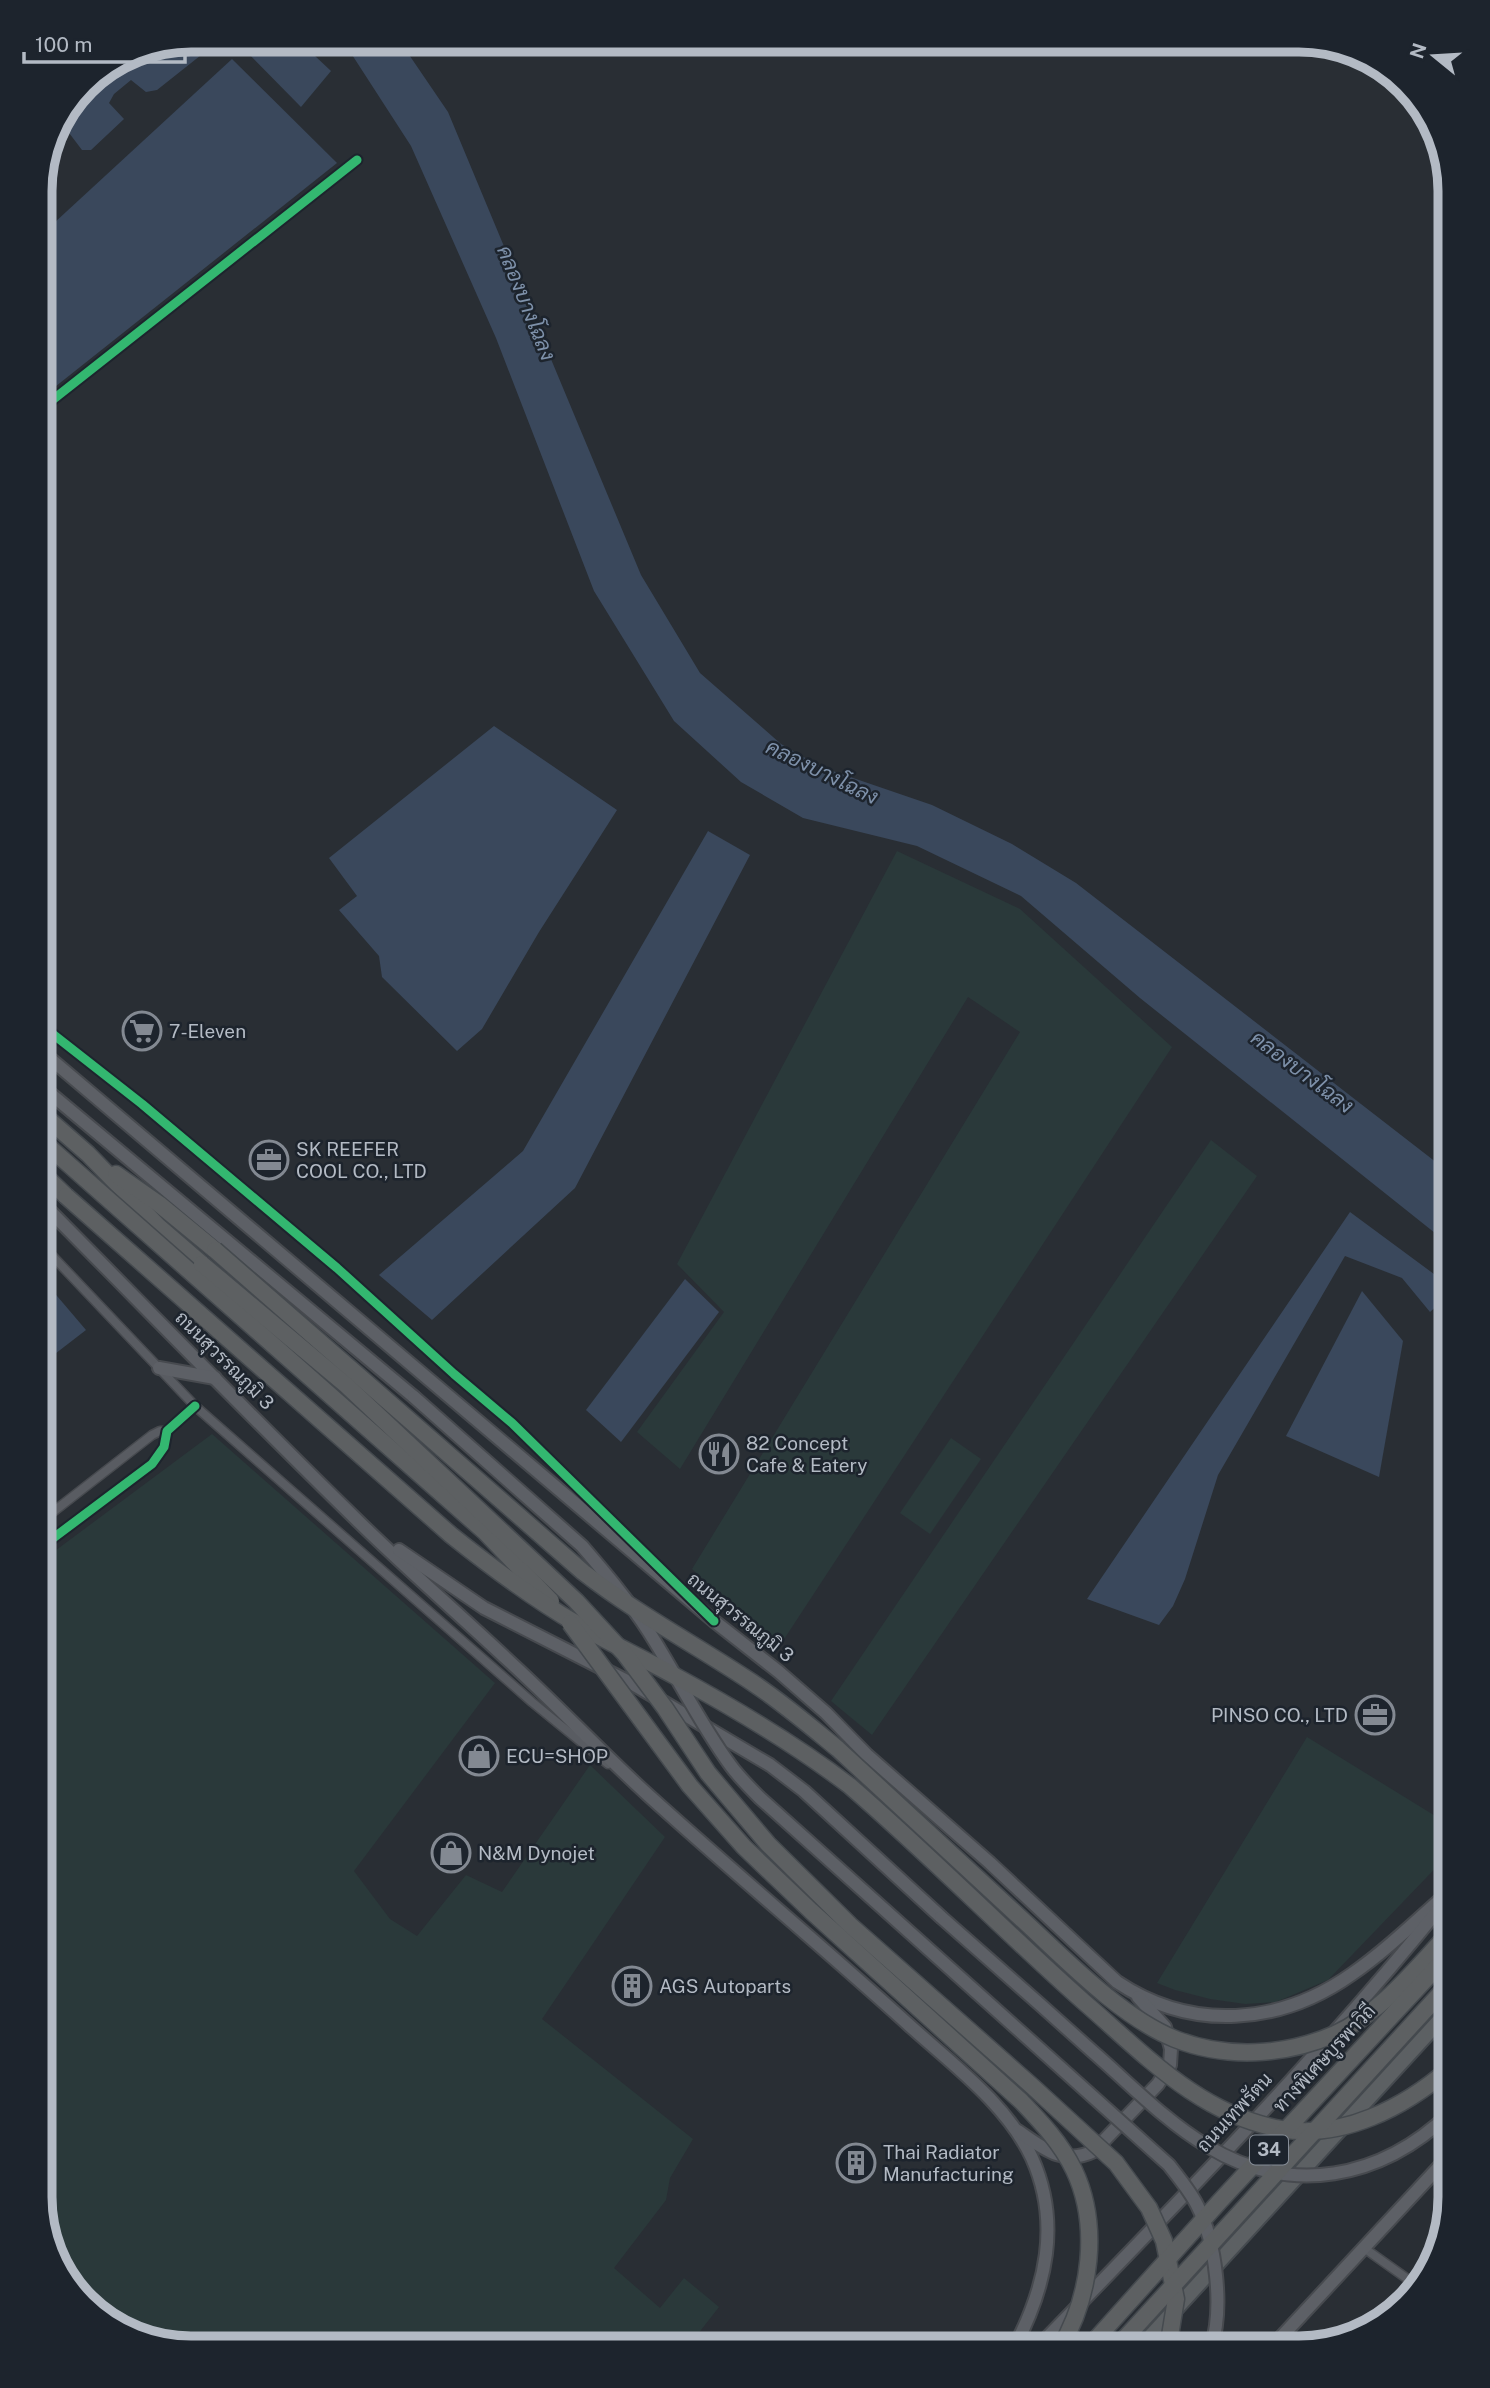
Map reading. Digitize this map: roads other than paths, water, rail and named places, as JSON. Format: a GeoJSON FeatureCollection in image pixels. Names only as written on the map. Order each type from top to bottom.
{"type":"FeatureCollection","features":[{"type":"Feature","properties":{"kind":"highway"},"geometry":{"type":"LineString","coordinates":[[53,1123],[88,1154],[158,1226],[346,1385],[576,1601],[624,1653],[708,1773],[776,1852],[850,1925],[1116,2163],[1149,2208],[1164,2241],[1176,2299],[1170,2336]]}},
{"type":"Feature","properties":{"kind":"highway"},"geometry":{"type":"LineString","coordinates":[[53,1150],[504,1550],[568,1621],[684,1777],[744,1847],[1021,2101],[1052,2134],[1074,2169],[1082,2189],[1088,2228],[1087,2270],[1079,2307],[1066,2336]]}},
{"type":"Feature","properties":{"kind":"highway"},"geometry":{"type":"LineString","coordinates":[[88,1154],[195,1233],[583,1572],[615,1597],[754,1684],[796,1714],[838,1749],[1081,1973],[1139,2018],[1174,2038],[1232,2053],[1259,2052],[1307,2044],[1336,2034],[1374,2009],[1438,1944]]}},
{"type":"Feature","properties":{"kind":"highway"},"geometry":{"type":"LineString","coordinates":[[53,1183],[122,1247],[451,1535],[520,1587],[577,1624],[677,1677],[813,1758],[882,1813],[1063,1983],[1174,2081],[1204,2102],[1282,2130],[1329,2130],[1408,2100],[1438,2077]]}},
{"type":"Feature","properties":{"kind":"highway","name":"ทางพิเศษบูรพาวิถี"},"geometry":{"type":"LineString","coordinates":[[1099,2336],[1438,1966]]}},
{"type":"Feature","properties":{"kind":"highway"},"geometry":{"type":"LineString","coordinates":[[1127,2336],[1438,1996]]}},
{"type":"Feature","properties":{"kind":"highway","name":"34"},"geometry":{"type":"LineString","coordinates":[[1151,2336],[1438,2022]]}},
{"type":"Feature","properties":{"kind":"main road","name":"ถนนสุวรรณภูมิ 3"},"geometry":{"type":"LineString","coordinates":[[53,1060],[714,1621],[779,1672],[1117,1982],[1135,1994],[1205,2017],[1248,2015],[1286,2008],[1318,1995],[1352,1975],[1438,1903]]}},
{"type":"Feature","properties":{"kind":"main road"},"geometry":{"type":"LineString","coordinates":[[53,1095],[414,1397],[583,1546],[629,1602],[712,1738],[732,1767],[760,1798],[1169,2165],[1198,2206],[1214,2258],[1217,2315],[1213,2336]]}},
{"type":"Feature","properties":{"kind":"main road","name":"ถนนสุวรรณภูมิ 3"},"geometry":{"type":"LineString","coordinates":[[52,1214],[359,1522],[512,1663],[646,1793],[965,2076],[1014,2128],[1031,2157],[1042,2186],[1049,2227],[1048,2256],[1041,2284],[1020,2336]]}},
{"type":"Feature","properties":{"kind":"main road"},"geometry":{"type":"LineString","coordinates":[[159,1368],[215,1378]]}},
{"type":"Feature","properties":{"kind":"main road"},"geometry":{"type":"LineString","coordinates":[[359,1522],[484,1608],[633,1684],[770,1765],[803,1791],[941,1917],[1163,2112],[1206,2146],[1233,2160],[1271,2172],[1310,2176],[1340,2173],[1373,2165],[1405,2150],[1438,2124]]}},
{"type":"Feature","properties":{"kind":"main road","name":"ถนนเทพรัตน"},"geometry":{"type":"LineString","coordinates":[[1049,2336],[1155,2226],[1381,1980],[1438,1908]]}},
{"type":"Feature","properties":{"kind":"main road"},"geometry":{"type":"LineString","coordinates":[[1014,2128],[1059,2156],[1080,2158],[1094,2151],[1158,2084],[1170,2065],[1169,2038],[1165,2026],[1135,1994]]}},
{"type":"Feature","properties":{"kind":"main road"},"geometry":{"type":"LineString","coordinates":[[1282,2336],[1438,2168]]}},
{"type":"Feature","properties":{"kind":"street"},"geometry":{"type":"LineString","coordinates":[[53,400],[357,160]]}},
{"type":"Feature","properties":{"kind":"street"},"geometry":{"type":"LineString","coordinates":[[53,1034],[142,1104],[318,1252],[512,1423],[714,1621]]}},
{"type":"Feature","properties":{"kind":"street"},"geometry":{"type":"LineString","coordinates":[[52,1256],[195,1406],[568,1733],[646,1793]]}},
{"type":"Feature","properties":{"kind":"street"},"geometry":{"type":"LineString","coordinates":[[52,1539],[152,1464],[164,1447],[167,1431],[195,1406]]}},
{"type":"Feature","properties":{"kind":"street"},"geometry":{"type":"LineString","coordinates":[[52,1512],[152,1435],[167,1431]]}},
{"type":"Feature","properties":{"kind":"street"},"geometry":{"type":"LineString","coordinates":[[1364,2248],[1410,2279]]}},
{"type":"Feature","properties":{"kind":"water"},"geometry":{"type":"Polygon","coordinates":[[[204,53],[157,90],[146,92],[131,80],[114,94],[109,103],[124,119],[91,150],[82,150],[67,130],[81,107],[107,81],[138,63],[155,57],[204,53]]]}},
{"type":"Feature","properties":{"kind":"water"},"geometry":{"type":"Polygon","coordinates":[[[248,53],[312,53],[331,71],[301,107],[248,53]]]}},
{"type":"Feature","properties":{"kind":"water","name":"คลองบางโฉลง"},"geometry":{"type":"Polygon","coordinates":[[[351,53],[408,53],[448,112],[641,575],[700,673],[781,744],[821,767],[932,805],[1012,844],[1076,883],[1438,1164],[1438,1235],[1140,998],[1021,896],[917,846],[803,818],[741,782],[674,721],[594,591],[496,338],[411,146],[351,53]]]}},
{"type":"Feature","properties":{"kind":"water"},"geometry":{"type":"Polygon","coordinates":[[[232,59],[337,163],[53,389],[53,224],[232,59]]]}},
{"type":"Feature","properties":{"kind":"water"},"geometry":{"type":"Polygon","coordinates":[[[494,726],[617,810],[539,932],[482,1029],[457,1051],[382,977],[379,956],[339,910],[357,896],[329,858],[494,726]]]}},
{"type":"Feature","properties":{"kind":"water"},"geometry":{"type":"Polygon","coordinates":[[[708,831],[750,855],[575,1188],[432,1320],[379,1275],[523,1151],[708,831]]]}},
{"type":"Feature","properties":{"kind":"water"},"geometry":{"type":"Polygon","coordinates":[[[1350,1212],[1438,1277],[1438,1305],[1430,1312],[1402,1278],[1345,1256],[1218,1475],[1185,1579],[1173,1606],[1159,1625],[1087,1599],[1350,1212]]]}},
{"type":"Feature","properties":{"kind":"water"},"geometry":{"type":"Polygon","coordinates":[[[685,1279],[719,1312],[621,1442],[586,1410],[685,1279]]]}},
{"type":"Feature","properties":{"kind":"water"},"geometry":{"type":"Polygon","coordinates":[[[52,1291],[86,1330],[52,1356],[52,1291]]]}},
{"type":"Feature","properties":{"kind":"water"},"geometry":{"type":"Polygon","coordinates":[[[1362,1291],[1403,1341],[1379,1477],[1286,1436],[1362,1291]]]}},
{"type":"Feature","properties":{"kind":"place","name":"7-Eleven"},"geometry":{"type":"Point","coordinates":[142,1031]}},
{"type":"Feature","properties":{"kind":"place","name":"SK REEFER COOL CO., LTD"},"geometry":{"type":"Point","coordinates":[269,1160]}},
{"type":"Feature","properties":{"kind":"place","name":"82 Concept Cafe & Eatery"},"geometry":{"type":"Point","coordinates":[719,1454]}},
{"type":"Feature","properties":{"kind":"place","name":"PINSO CO., LTD"},"geometry":{"type":"Point","coordinates":[1375,1715]}},
{"type":"Feature","properties":{"kind":"place","name":"ECU=SHOP"},"geometry":{"type":"Point","coordinates":[479,1756]}},
{"type":"Feature","properties":{"kind":"place","name":"N&M Dynojet"},"geometry":{"type":"Point","coordinates":[451,1853]}},
{"type":"Feature","properties":{"kind":"place","name":"AGS Autoparts"},"geometry":{"type":"Point","coordinates":[632,1986]}},
{"type":"Feature","properties":{"kind":"place","name":"Thai Radiator Manufacturing"},"geometry":{"type":"Point","coordinates":[856,2163]}}]}
